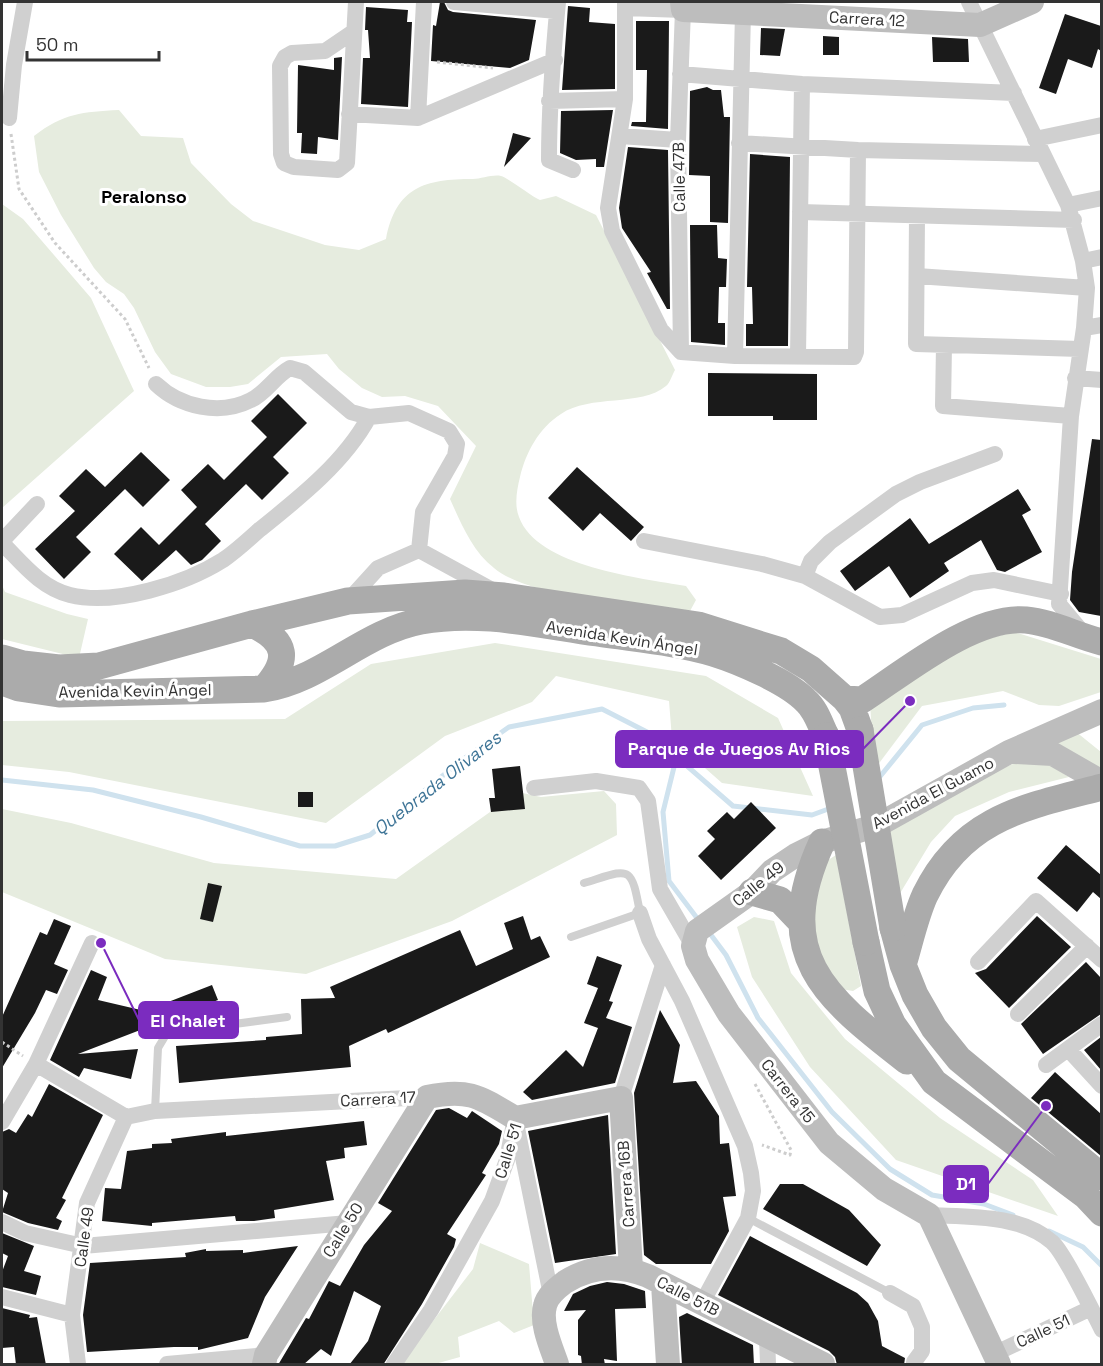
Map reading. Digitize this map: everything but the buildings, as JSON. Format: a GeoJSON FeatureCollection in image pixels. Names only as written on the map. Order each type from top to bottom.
{"type":"FeatureCollection","features":[{"type":"Feature","properties":{"kind":"main road","name":"Carrera 12"},"geometry":{"type":"LineString","coordinates":[[682,6],[743,12],[980,25],[1032,2]]}},
{"type":"Feature","properties":{"kind":"main road","name":"Avenida Kevin Ángel"},"geometry":{"type":"LineString","coordinates":[[2,658],[23,664],[59,668],[99,666],[252,624],[348,601],[465,593],[504,596],[698,625],[781,651],[811,669],[852,708],[860,730],[893,928],[903,965],[915,995],[934,1028],[959,1059],[1101,1177]]}},
{"type":"Feature","properties":{"kind":"main road","name":"Avenida Kevin Ángel"},"geometry":{"type":"LineString","coordinates":[[2,682],[19,688],[59,694],[264,689],[287,686],[310,676],[369,639],[393,629],[420,621],[454,617],[492,618],[678,645],[714,654],[788,688],[806,700],[826,736],[877,991],[893,1025],[934,1082],[1086,1196],[1101,1213]]}},
{"type":"Feature","properties":{"kind":"main road"},"geometry":{"type":"LineString","coordinates":[[845,699],[862,700],[978,627],[1004,619],[1028,620],[1094,640]]}},
{"type":"Feature","properties":{"kind":"main road"},"geometry":{"type":"LineString","coordinates":[[252,624],[271,633],[282,652],[276,674],[264,689]]}},
{"type":"Feature","properties":{"kind":"main road","name":"Avenida El Guamo"},"geometry":{"type":"LineString","coordinates":[[822,842],[878,825],[1009,752],[1101,711]]}},
{"type":"Feature","properties":{"kind":"main road","name":"Avenida El Guamo"},"geometry":{"type":"LineString","coordinates":[[1009,752],[1053,754],[1101,782]]}},
{"type":"Feature","properties":{"kind":"main road"},"geometry":{"type":"LineString","coordinates":[[903,965],[924,897],[942,866],[962,842],[987,823],[1021,808],[1101,788]]}},
{"type":"Feature","properties":{"kind":"main road"},"geometry":{"type":"LineString","coordinates":[[822,842],[807,880],[800,921],[804,943],[815,973],[836,1002],[934,1082]]}},
{"type":"Feature","properties":{"kind":"main road","name":"Calle 49"},"geometry":{"type":"LineString","coordinates":[[695,939],[720,914],[752,892],[772,871],[822,842]]}},
{"type":"Feature","properties":{"kind":"main road"},"geometry":{"type":"LineString","coordinates":[[752,892],[780,900],[800,921]]}},
{"type":"Feature","properties":{"kind":"main road","name":"Carrera 15"},"geometry":{"type":"LineString","coordinates":[[695,939],[697,960],[729,1014],[829,1143],[884,1189],[929,1215]]}},
{"type":"Feature","properties":{"kind":"main road"},"geometry":{"type":"LineString","coordinates":[[836,1002],[847,1008],[859,1009],[869,1005],[877,991]]}},
{"type":"Feature","properties":{"kind":"main road","name":"Carrera 17"},"geometry":{"type":"LineString","coordinates":[[427,1097],[450,1092],[479,1096],[515,1118]]}},
{"type":"Feature","properties":{"kind":"main road","name":"Calle 50"},"geometry":{"type":"LineString","coordinates":[[265,1360],[427,1097]]}},
{"type":"Feature","properties":{"kind":"main road","name":"Calle 51"},"geometry":{"type":"LineString","coordinates":[[515,1118],[621,1098]]}},
{"type":"Feature","properties":{"kind":"main road","name":"Carrera 16B"},"geometry":{"type":"LineString","coordinates":[[621,1098],[632,1269]]}},
{"type":"Feature","properties":{"kind":"main road"},"geometry":{"type":"LineString","coordinates":[[929,1215],[998,1359]]}},
{"type":"Feature","properties":{"kind":"main road","name":"Calle 51B"},"geometry":{"type":"LineString","coordinates":[[551,1295],[576,1275],[591,1270],[604,1267],[632,1269],[823,1365]]}},
{"type":"Feature","properties":{"kind":"main road"},"geometry":{"type":"LineString","coordinates":[[663,1284],[668,1365]]}},
{"type":"Feature","properties":{"kind":"main road"},"geometry":{"type":"LineString","coordinates":[[551,1295],[544,1307],[557,1365]]}},
{"type":"Feature","properties":{"kind":"street"},"geometry":{"type":"LineString","coordinates":[[9,118],[14,65],[26,2]]}},
{"type":"Feature","properties":{"kind":"street"},"geometry":{"type":"LineString","coordinates":[[353,32],[325,51],[292,53],[285,57],[280,66],[281,154],[284,163],[294,167],[338,170],[347,163],[356,2]]}},
{"type":"Feature","properties":{"kind":"street"},"geometry":{"type":"LineString","coordinates":[[418,118],[423,61],[424,2]]}},
{"type":"Feature","properties":{"kind":"street"},"geometry":{"type":"LineString","coordinates":[[454,2],[557,6],[555,60],[549,101],[549,160],[573,170]]}},
{"type":"Feature","properties":{"kind":"street"},"geometry":{"type":"LineString","coordinates":[[969,2],[1071,212],[1083,261],[1087,288],[1084,328],[1071,416],[1060,599]]}},
{"type":"Feature","properties":{"kind":"street"},"geometry":{"type":"LineString","coordinates":[[625,5],[625,99],[608,208],[612,231],[662,330],[681,352],[735,356],[849,359],[854,357],[856,352],[858,150]]}},
{"type":"Feature","properties":{"kind":"street","name":"Carrera 12"},"geometry":{"type":"LineString","coordinates":[[625,5],[682,6]]}},
{"type":"Feature","properties":{"kind":"street","name":"Calle 47B"},"geometry":{"type":"LineString","coordinates":[[681,352],[678,140],[682,6]]}},
{"type":"Feature","properties":{"kind":"street"},"geometry":{"type":"LineString","coordinates":[[735,356],[743,12]]}},
{"type":"Feature","properties":{"kind":"street"},"geometry":{"type":"LineString","coordinates":[[349,114],[418,118],[555,60]]}},
{"type":"Feature","properties":{"kind":"street"},"geometry":{"type":"LineString","coordinates":[[680,74],[802,84],[1014,93]]}},
{"type":"Feature","properties":{"kind":"street"},"geometry":{"type":"LineString","coordinates":[[798,356],[802,84]]}},
{"type":"Feature","properties":{"kind":"street"},"geometry":{"type":"LineString","coordinates":[[549,101],[625,99]]}},
{"type":"Feature","properties":{"kind":"street"},"geometry":{"type":"LineString","coordinates":[[739,143],[858,150],[1038,146],[1101,125]]}},
{"type":"Feature","properties":{"kind":"street"},"geometry":{"type":"LineString","coordinates":[[620,136],[678,140]]}},
{"type":"Feature","properties":{"kind":"street"},"geometry":{"type":"LineString","coordinates":[[800,212],[917,216],[1071,212],[1101,198]]}},
{"type":"Feature","properties":{"kind":"street"},"geometry":{"type":"LineString","coordinates":[[917,216],[916,344],[1080,349]]}},
{"type":"Feature","properties":{"kind":"street"},"geometry":{"type":"LineString","coordinates":[[1083,261],[1101,257]]}},
{"type":"Feature","properties":{"kind":"street"},"geometry":{"type":"LineString","coordinates":[[917,276],[1087,288]]}},
{"type":"Feature","properties":{"kind":"street"},"geometry":{"type":"LineString","coordinates":[[1084,328],[1101,325]]}},
{"type":"Feature","properties":{"kind":"street"},"geometry":{"type":"LineString","coordinates":[[944,345],[943,406],[1071,416]]}},
{"type":"Feature","properties":{"kind":"street"},"geometry":{"type":"LineString","coordinates":[[156,384],[168,395],[184,403],[206,408],[229,406],[252,400],[280,374],[290,368],[304,372],[351,412],[369,417],[389,413],[409,413],[449,431],[457,444],[455,456],[423,512],[419,550]]}},
{"type":"Feature","properties":{"kind":"street"},"geometry":{"type":"LineString","coordinates":[[1075,378],[1101,380]]}},
{"type":"Feature","properties":{"kind":"street"},"geometry":{"type":"LineString","coordinates":[[37,504],[2,542],[47,586],[71,595],[111,597],[171,584],[224,560],[298,500],[358,437],[369,417]]}},
{"type":"Feature","properties":{"kind":"street"},"geometry":{"type":"LineString","coordinates":[[805,576],[811,561],[830,542],[896,494],[995,454]]}},
{"type":"Feature","properties":{"kind":"street"},"geometry":{"type":"LineString","coordinates":[[644,541],[762,564],[805,576],[880,617],[902,615],[972,583],[994,580],[1060,599],[1094,640]]}},
{"type":"Feature","properties":{"kind":"street"},"geometry":{"type":"LineString","coordinates":[[419,550],[504,596]]}},
{"type":"Feature","properties":{"kind":"street"},"geometry":{"type":"LineString","coordinates":[[348,601],[378,568],[419,550]]}},
{"type":"Feature","properties":{"kind":"street"},"geometry":{"type":"LineString","coordinates":[[1028,620],[1060,599]]}},
{"type":"Feature","properties":{"kind":"street"},"geometry":{"type":"LineString","coordinates":[[534,788],[596,781],[639,788],[648,801],[660,889],[695,939]]}},
{"type":"Feature","properties":{"kind":"street"},"geometry":{"type":"LineString","coordinates":[[978,962],[1036,901],[1101,960]]}},
{"type":"Feature","properties":{"kind":"street"},"geometry":{"type":"LineString","coordinates":[[640,913],[682,1001],[745,1146],[753,1191],[748,1218],[702,1303]]}},
{"type":"Feature","properties":{"kind":"street"},"geometry":{"type":"LineString","coordinates":[[2,1122],[36,1064],[92,943]]}},
{"type":"Feature","properties":{"kind":"street"},"geometry":{"type":"LineString","coordinates":[[1018,1014],[1087,945]]}},
{"type":"Feature","properties":{"kind":"street"},"geometry":{"type":"LineString","coordinates":[[621,1098],[663,965]]}},
{"type":"Feature","properties":{"kind":"street"},"geometry":{"type":"LineString","coordinates":[[1046,1065],[1101,1024]]}},
{"type":"Feature","properties":{"kind":"street"},"geometry":{"type":"LineString","coordinates":[[1069,1050],[1101,1086]]}},
{"type":"Feature","properties":{"kind":"street"},"geometry":{"type":"LineString","coordinates":[[36,1064],[126,1117]]}},
{"type":"Feature","properties":{"kind":"street","name":"Carrera 17"},"geometry":{"type":"LineString","coordinates":[[126,1117],[154,1111],[427,1097]]}},
{"type":"Feature","properties":{"kind":"street","name":"Calle 49"},"geometry":{"type":"LineString","coordinates":[[78,1365],[72,1315],[87,1203],[126,1117]]}},
{"type":"Feature","properties":{"kind":"street"},"geometry":{"type":"LineString","coordinates":[[515,1118],[551,1295]]}},
{"type":"Feature","properties":{"kind":"street","name":"Calle 51"},"geometry":{"type":"LineString","coordinates":[[394,1365],[431,1310],[492,1201],[507,1160],[515,1118]]}},
{"type":"Feature","properties":{"kind":"street","name":"Carrera 15"},"geometry":{"type":"LineString","coordinates":[[929,1215],[990,1219],[1030,1227],[1054,1243],[1101,1330]]}},
{"type":"Feature","properties":{"kind":"street"},"geometry":{"type":"LineString","coordinates":[[2,1222],[26,1233],[82,1246],[348,1223]]}},
{"type":"Feature","properties":{"kind":"street"},"geometry":{"type":"LineString","coordinates":[[890,1293],[913,1306],[922,1327],[922,1351],[914,1362]]}},
{"type":"Feature","properties":{"kind":"street"},"geometry":{"type":"LineString","coordinates":[[2,1297],[72,1315]]}},
{"type":"Feature","properties":{"kind":"street","name":"Calle 51"},"geometry":{"type":"LineString","coordinates":[[998,1359],[1091,1308]]}},
{"type":"Feature","properties":{"kind":"street"},"geometry":{"type":"LineString","coordinates":[[767,1336],[768,1365]]}},
{"type":"Feature","properties":{"kind":"street"},"geometry":{"type":"LineString","coordinates":[[167,1365],[265,1360]]}},
{"type":"Feature","properties":{"kind":"lane"},"geometry":{"type":"LineString","coordinates":[[571,937],[640,913],[634,880],[629,875],[617,873],[584,883]]}},
{"type":"Feature","properties":{"kind":"lane"},"geometry":{"type":"LineString","coordinates":[[154,1111],[158,1048],[167,1034],[287,1017]]}},
{"type":"Feature","properties":{"kind":"lane"},"geometry":{"type":"LineString","coordinates":[[748,1218],[890,1293]]}},
{"type":"Feature","properties":{"kind":"path"},"geometry":{"type":"LineString","coordinates":[[423,61],[528,71]]}},
{"type":"Feature","properties":{"kind":"path"},"geometry":{"type":"LineString","coordinates":[[9,118],[19,189],[55,243],[125,319],[156,384]]}},
{"type":"Feature","properties":{"kind":"path"},"geometry":{"type":"LineString","coordinates":[[2,1042],[36,1064]]}},
{"type":"Feature","properties":{"kind":"path"},"geometry":{"type":"LineString","coordinates":[[745,1146],[769,1146],[790,1155],[791,1150],[756,1085],[755,1080],[763,1060]]}},
{"type":"Feature","properties":{"kind":"shaded area"},"geometry":{"type":"Polygon","coordinates":[[[119,110],[141,136],[183,138],[191,163],[231,204],[253,221],[325,245],[359,250],[386,239],[391,221],[405,197],[427,184],[456,179],[501,176],[540,200],[556,196],[596,215],[675,370],[667,385],[656,392],[573,408],[546,426],[534,441],[526,459],[517,492],[517,512],[529,534],[546,548],[568,559],[618,574],[686,586],[696,600],[690,611],[617,603],[559,593],[533,587],[494,568],[473,545],[450,499],[476,446],[438,406],[405,396],[382,397],[362,388],[339,369],[327,354],[281,357],[248,384],[230,387],[206,387],[171,374],[155,352],[134,308],[124,294],[106,282],[94,268],[61,215],[39,172],[34,136],[64,118],[119,110]]]}},
{"type":"Feature","properties":{"kind":"shaded area"},"geometry":{"type":"Polygon","coordinates":[[[2,204],[23,219],[91,298],[134,391],[2,508],[2,204]]]}},
{"type":"Feature","properties":{"kind":"shaded area"},"geometry":{"type":"Polygon","coordinates":[[[2,585],[5,592],[88,619],[79,658],[2,639],[2,585]]]}},
{"type":"Feature","properties":{"kind":"shaded area"},"geometry":{"type":"Polygon","coordinates":[[[1014,632],[1101,659],[1101,692],[1059,706],[1039,705],[1003,691],[922,706],[874,770],[870,702],[940,651],[1014,632]]]}},
{"type":"Feature","properties":{"kind":"shaded area"},"geometry":{"type":"Polygon","coordinates":[[[495,643],[706,676],[778,718],[813,796],[722,783],[672,739],[669,701],[556,676],[532,702],[445,736],[326,823],[69,772],[2,765],[2,721],[285,719],[371,664],[495,643]]]}},
{"type":"Feature","properties":{"kind":"shaded area"},"geometry":{"type":"Polygon","coordinates":[[[1075,731],[1101,752],[1101,774],[1046,744],[1075,731]]]}},
{"type":"Feature","properties":{"kind":"shaded area"},"geometry":{"type":"Polygon","coordinates":[[[1023,760],[1044,761],[1069,777],[1009,792],[955,816],[931,842],[899,895],[888,824],[980,777],[1023,760]]]}},
{"type":"Feature","properties":{"kind":"shaded area"},"geometry":{"type":"Polygon","coordinates":[[[604,791],[616,804],[617,835],[452,921],[306,974],[165,959],[2,892],[2,809],[71,823],[214,863],[396,879],[518,792],[541,797],[604,791]]]}},
{"type":"Feature","properties":{"kind":"shaded area"},"geometry":{"type":"Polygon","coordinates":[[[836,855],[861,986],[853,991],[841,989],[824,961],[812,932],[822,864],[836,855]]]}},
{"type":"Feature","properties":{"kind":"shaded area"},"geometry":{"type":"Polygon","coordinates":[[[754,917],[774,921],[791,973],[845,1039],[940,1118],[1033,1180],[1058,1216],[896,1160],[810,1067],[752,977],[737,927],[754,917]]]}},
{"type":"Feature","properties":{"kind":"shaded area"},"geometry":{"type":"Polygon","coordinates":[[[480,1243],[529,1264],[534,1325],[514,1333],[499,1321],[458,1337],[460,1357],[435,1364],[400,1364],[473,1269],[480,1243]]]}},
{"type":"Feature","properties":{"kind":"waterway"},"geometry":{"type":"LineString","coordinates":[[878,779],[922,725],[973,708],[1004,705]]}},
{"type":"Feature","properties":{"kind":"waterway","name":"Quebrada Olivares"},"geometry":{"type":"LineString","coordinates":[[2,780],[93,790],[201,817],[300,846],[335,846],[370,835],[462,760],[509,727],[602,709],[649,733],[733,806],[812,815],[831,808]]}},
{"type":"Feature","properties":{"kind":"waterway","name":"Quebrada Olivares"},"geometry":{"type":"LineString","coordinates":[[676,759],[663,812],[669,881],[700,922]]}},
{"type":"Feature","properties":{"kind":"waterway","name":"Quebrada Olivares"},"geometry":{"type":"LineString","coordinates":[[708,931],[726,955],[758,1018],[832,1112],[890,1169],[932,1195],[984,1204],[1013,1215]]}},
{"type":"Feature","properties":{"kind":"waterway","name":"Quebrada Olivares"},"geometry":{"type":"LineString","coordinates":[[1049,1231],[1083,1247],[1102,1266]]}},
{"type":"Feature","properties":{"kind":"place","name":"Parque de Juegos Av Rios"},"geometry":{"type":"Point","coordinates":[910,701]}},
{"type":"Feature","properties":{"kind":"place","name":"El Chalet"},"geometry":{"type":"Point","coordinates":[101,943]}},
{"type":"Feature","properties":{"kind":"place","name":"D1"},"geometry":{"type":"Point","coordinates":[1046,1106]}},
{"type":"Feature","properties":{"kind":"district","name":"Peralonso"},"geometry":{"type":"Point","coordinates":[144,196]}}]}
